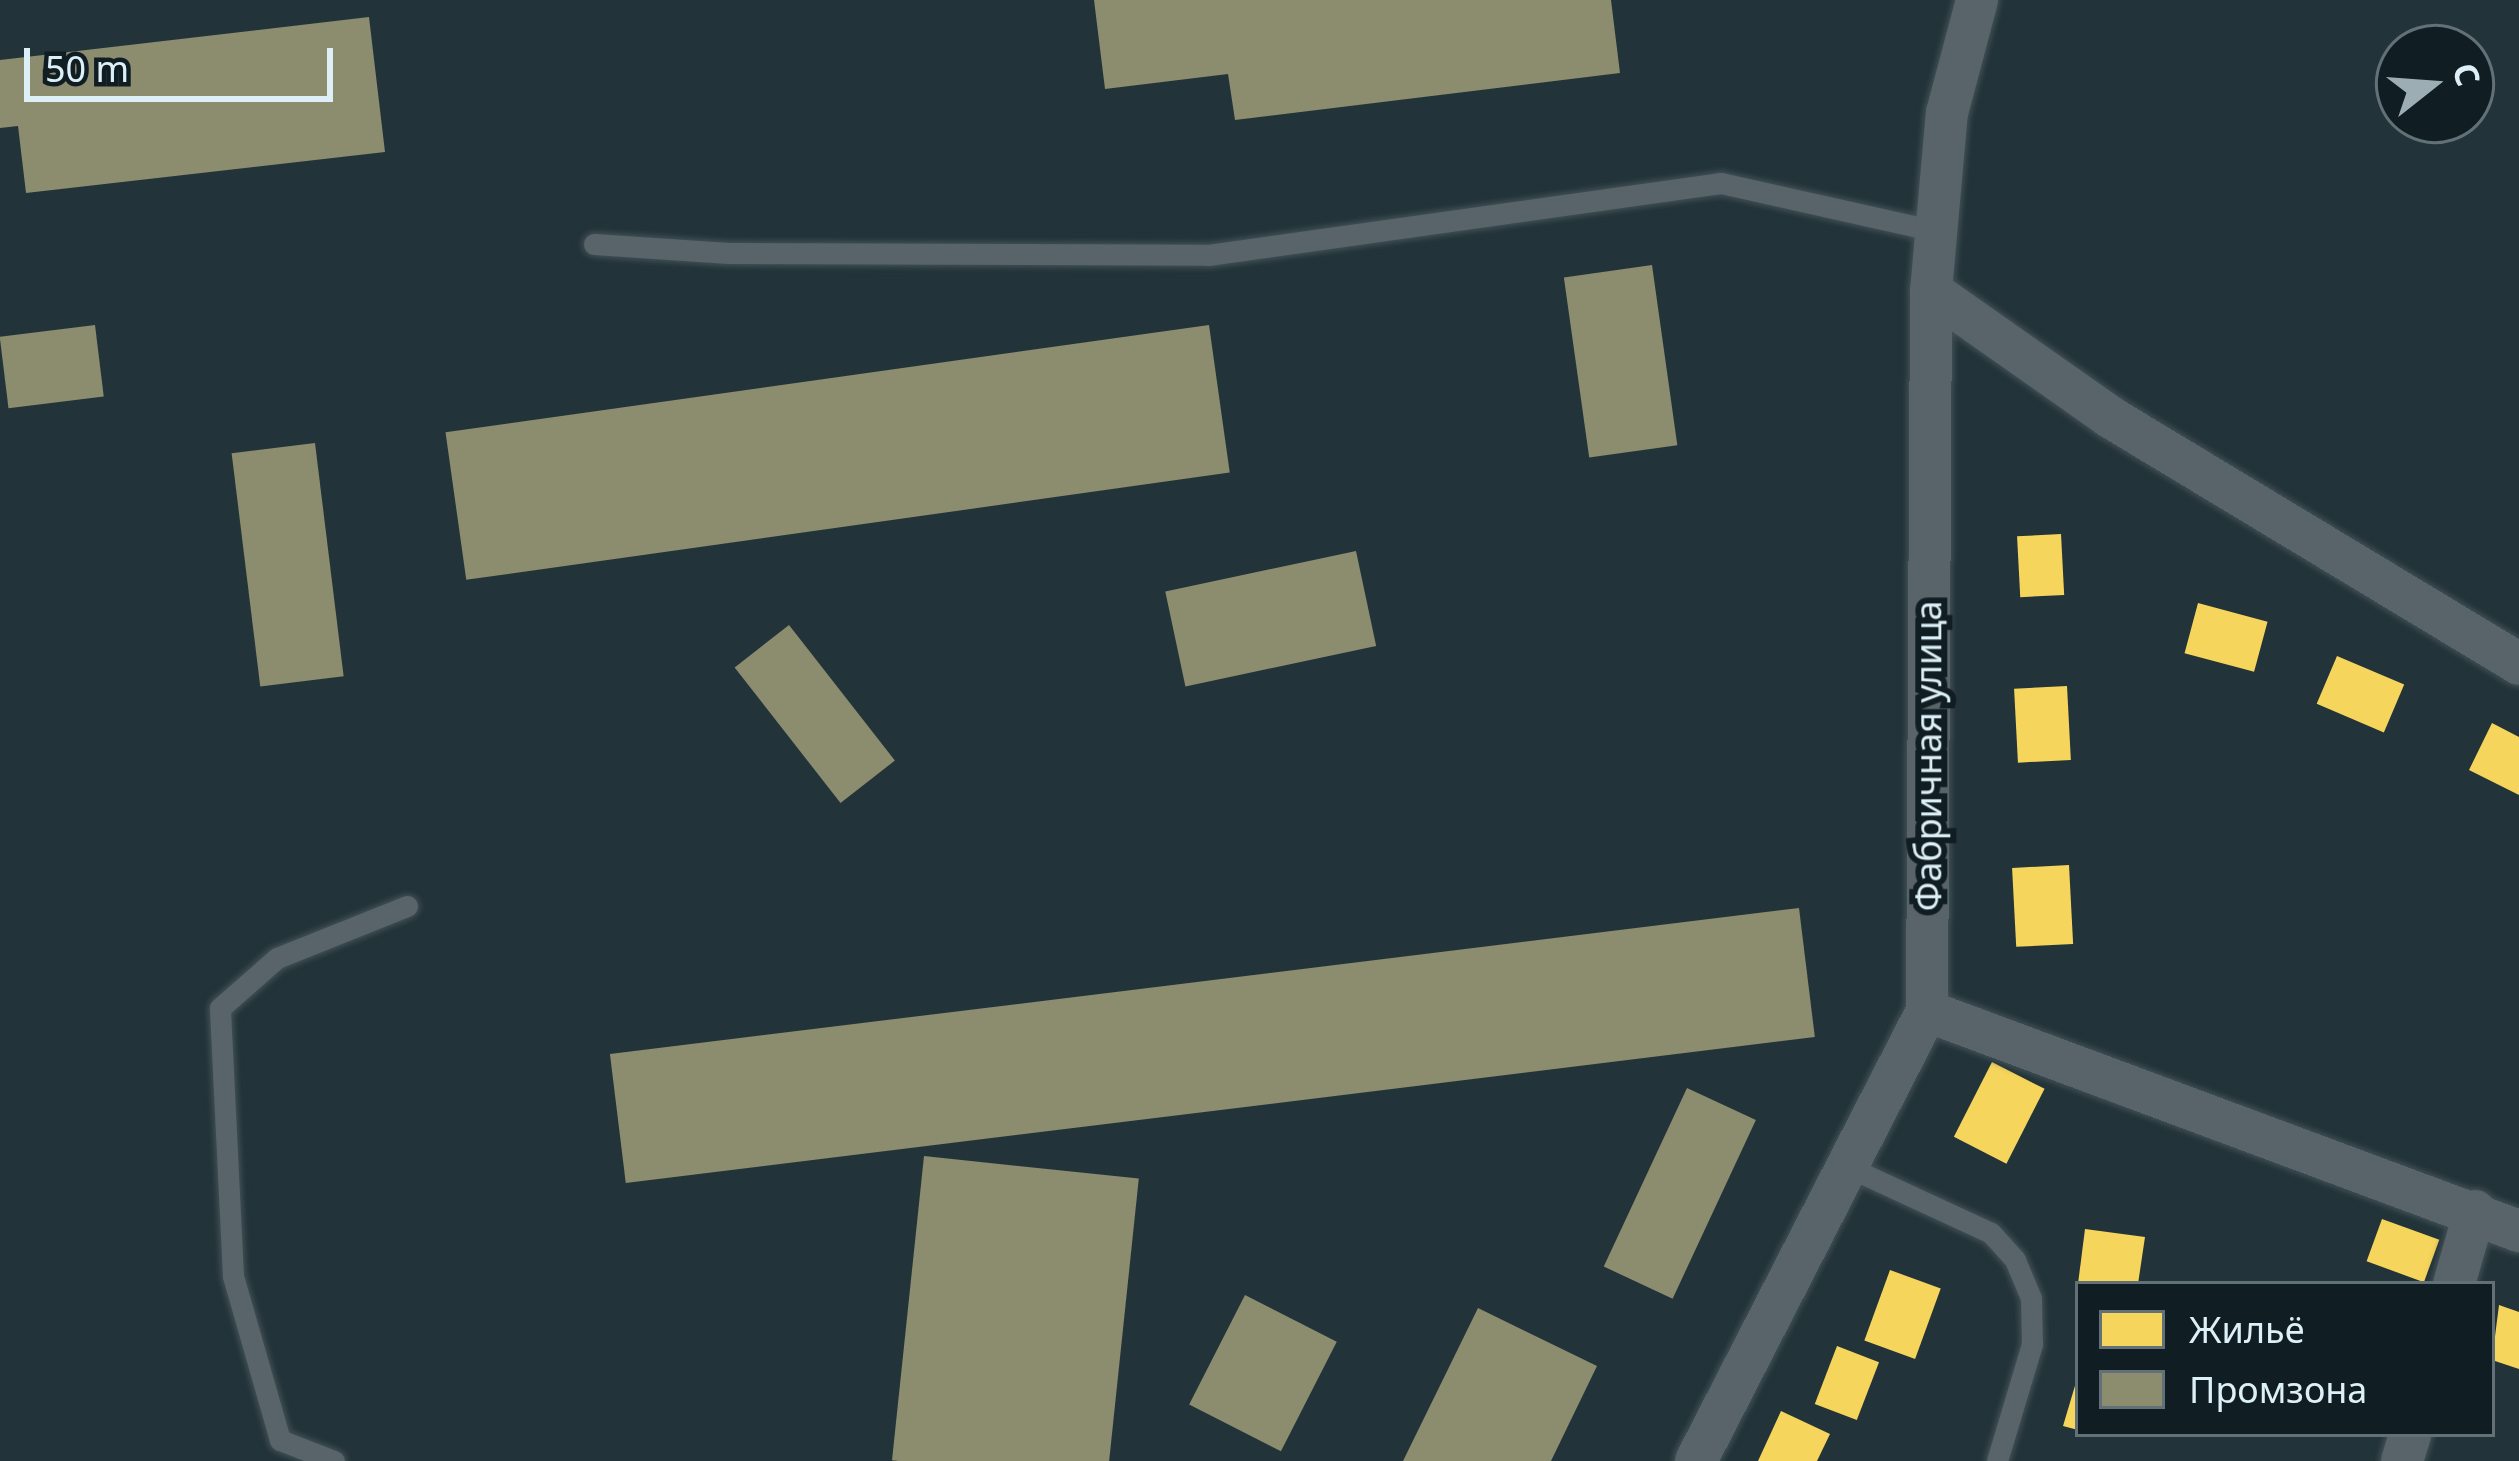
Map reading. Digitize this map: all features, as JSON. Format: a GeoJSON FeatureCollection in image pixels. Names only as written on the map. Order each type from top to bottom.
{"type":"FeatureCollection","features":[{"type":"Feature","properties":{"kind":"street","name":"Фабричная улица"},"geometry":{"type":"LineString","coordinates":[[1696,1461],[1927,1011],[1931,291],[1947,113],[1977,0]]}},
{"type":"Feature","properties":{"kind":"street"},"geometry":{"type":"LineString","coordinates":[[1931,291],[2110,417],[2519,664]]}},
{"type":"Feature","properties":{"kind":"street"},"geometry":{"type":"LineString","coordinates":[[1927,1011],[2519,1231]]}},
{"type":"Feature","properties":{"kind":"street"},"geometry":{"type":"LineString","coordinates":[[2454,1281],[2475,1211]]}},
{"type":"Feature","properties":{"kind":"lane"},"geometry":{"type":"LineString","coordinates":[[594,244],[776,254],[1208,255],[1721,183],[1936,231]]}},
{"type":"Feature","properties":{"kind":"lane"},"geometry":{"type":"LineString","coordinates":[[334,1461],[280,1440],[233,1276],[220,1008],[277,958],[407,906]]}},
{"type":"Feature","properties":{"kind":"lane"},"geometry":{"type":"LineString","coordinates":[[1844,1165],[1990,1233],[2015,1260],[2031,1298],[2032,1344],[1997,1461]]}},
{"type":"Feature","properties":{"kind":"building: Жильё"},"geometry":{"type":"Polygon","coordinates":[[[2061,534],[2064,595],[2020,597],[2017,536],[2061,534]]]}},
{"type":"Feature","properties":{"kind":"building: Жильё"},"geometry":{"type":"Polygon","coordinates":[[[2198,603],[2268,622],[2254,672],[2185,653],[2198,603]]]}},
{"type":"Feature","properties":{"kind":"building: Жильё"},"geometry":{"type":"Polygon","coordinates":[[[2337,656],[2404,685],[2384,732],[2317,704],[2337,656]]]}},
{"type":"Feature","properties":{"kind":"building: Жильё"},"geometry":{"type":"Polygon","coordinates":[[[2067,686],[2071,760],[2018,763],[2014,689],[2067,686]]]}},
{"type":"Feature","properties":{"kind":"building: Жильё"},"geometry":{"type":"Polygon","coordinates":[[[2492,723],[2519,737],[2519,795],[2469,770],[2492,723]]]}},
{"type":"Feature","properties":{"kind":"building: Жильё"},"geometry":{"type":"Polygon","coordinates":[[[2069,865],[2073,944],[2016,947],[2012,868],[2069,865]]]}},
{"type":"Feature","properties":{"kind":"building: Жильё"},"geometry":{"type":"Polygon","coordinates":[[[1992,1062],[2045,1089],[2006,1164],[1954,1137],[1992,1062]]]}},
{"type":"Feature","properties":{"kind":"building: Жильё"},"geometry":{"type":"Polygon","coordinates":[[[2382,1219],[2439,1240],[2421,1281],[2367,1261],[2382,1219]]]}},
{"type":"Feature","properties":{"kind":"building: Жильё"},"geometry":{"type":"Polygon","coordinates":[[[2085,1229],[2145,1237],[2138,1281],[2078,1281],[2085,1229]]]}},
{"type":"Feature","properties":{"kind":"building: Жильё"},"geometry":{"type":"Polygon","coordinates":[[[1890,1270],[1941,1288],[1915,1359],[1864,1340],[1890,1270]]]}},
{"type":"Feature","properties":{"kind":"building: Жильё"},"geometry":{"type":"Polygon","coordinates":[[[2499,1305],[2519,1312],[2519,1369],[2495,1361],[2499,1305]]]}},
{"type":"Feature","properties":{"kind":"building: Жильё"},"geometry":{"type":"Polygon","coordinates":[[[1837,1346],[1879,1362],[1857,1420],[1815,1404],[1837,1346]]]}},
{"type":"Feature","properties":{"kind":"building: Жильё"},"geometry":{"type":"Polygon","coordinates":[[[2075,1386],[2075,1429],[2063,1426],[2075,1386]]]}},
{"type":"Feature","properties":{"kind":"building: Жильё"},"geometry":{"type":"Polygon","coordinates":[[[1781,1411],[1830,1434],[1817,1461],[1758,1461],[1781,1411]]]}},
{"type":"Feature","properties":{"kind":"building: Промзона"},"geometry":{"type":"Polygon","coordinates":[[[1094,0],[1611,0],[1620,73],[1235,120],[1228,74],[1105,89],[1094,0]]]}},
{"type":"Feature","properties":{"kind":"building: Промзона"},"geometry":{"type":"Polygon","coordinates":[[[369,17],[385,152],[26,193],[18,126],[0,128],[0,60],[369,17]]]}},
{"type":"Feature","properties":{"kind":"building: Промзона"},"geometry":{"type":"Polygon","coordinates":[[[1652,265],[1677,445],[1589,458],[1564,277],[1652,265]]]}},
{"type":"Feature","properties":{"kind":"building: Промзона"},"geometry":{"type":"Polygon","coordinates":[[[95,325],[104,396],[8,408],[0,337],[95,325]]]}},
{"type":"Feature","properties":{"kind":"building: Промзона"},"geometry":{"type":"Polygon","coordinates":[[[1209,325],[1230,473],[466,580],[446,432],[1209,325]]]}},
{"type":"Feature","properties":{"kind":"building: Промзона"},"geometry":{"type":"Polygon","coordinates":[[[315,443],[344,676],[260,686],[232,453],[315,443]]]}},
{"type":"Feature","properties":{"kind":"building: Промзона"},"geometry":{"type":"Polygon","coordinates":[[[1356,551],[1376,646],[1185,686],[1165,592],[1356,551]]]}},
{"type":"Feature","properties":{"kind":"building: Промзона"},"geometry":{"type":"Polygon","coordinates":[[[789,625],[895,761],[841,803],[735,667],[789,625]]]}},
{"type":"Feature","properties":{"kind":"building: Промзона"},"geometry":{"type":"Polygon","coordinates":[[[1799,908],[1815,1037],[626,1183],[610,1054],[1799,908]]]}},
{"type":"Feature","properties":{"kind":"building: Промзона"},"geometry":{"type":"Polygon","coordinates":[[[1687,1088],[1756,1120],[1673,1299],[1604,1267],[1687,1088]]]}},
{"type":"Feature","properties":{"kind":"building: Промзона"},"geometry":{"type":"Polygon","coordinates":[[[924,1156],[1139,1179],[1109,1461],[892,1460],[924,1156]]]}},
{"type":"Feature","properties":{"kind":"building: Промзона"},"geometry":{"type":"Polygon","coordinates":[[[1245,1295],[1337,1342],[1281,1451],[1189,1405],[1245,1295]]]}},
{"type":"Feature","properties":{"kind":"building: Промзона"},"geometry":{"type":"Polygon","coordinates":[[[1478,1308],[1597,1366],[1551,1461],[1403,1461],[1478,1308]]]}}]}
